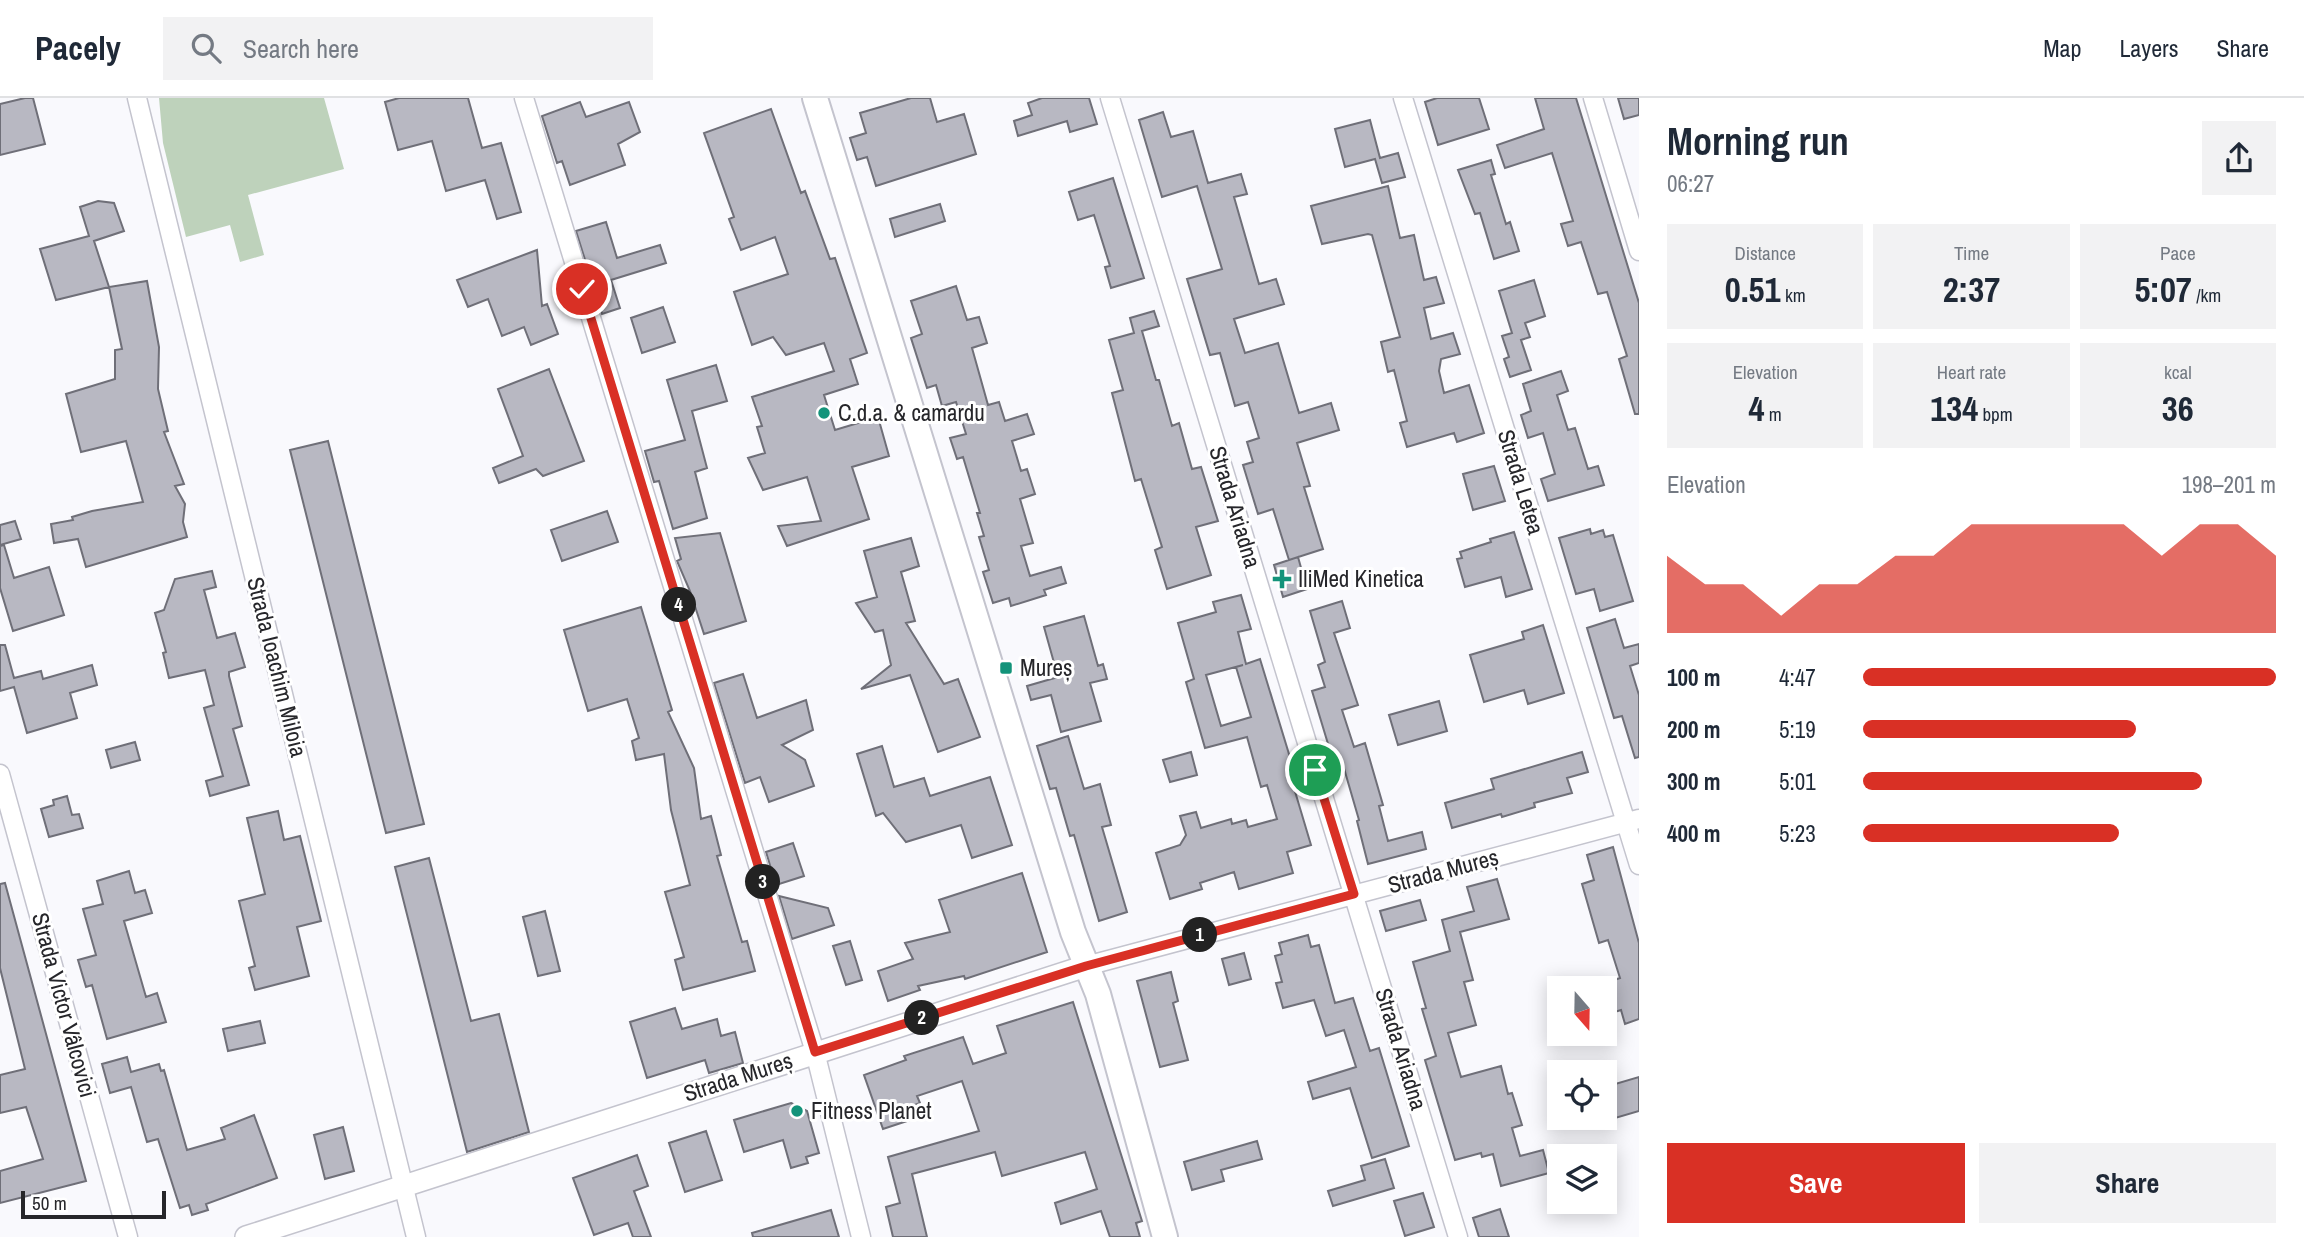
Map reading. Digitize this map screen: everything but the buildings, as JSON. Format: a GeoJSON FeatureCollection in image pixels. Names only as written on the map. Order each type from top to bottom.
{"type":"FeatureCollection","features":[{"type":"Feature","properties":{"kind":"main road"},"geometry":{"type":"LineString","coordinates":[[815,98],[1073,932],[1098,994],[1165,1237]]}},
{"type":"Feature","properties":{"kind":"street","name":"Strada Ioachim Miloia"},"geometry":{"type":"LineString","coordinates":[[138,98],[416,1237]]}},
{"type":"Feature","properties":{"kind":"street"},"geometry":{"type":"LineString","coordinates":[[524,98],[815,1052],[861,1237]]}},
{"type":"Feature","properties":{"kind":"street","name":"Strada Ariadna"},"geometry":{"type":"LineString","coordinates":[[1111,98],[1458,1237]]}},
{"type":"Feature","properties":{"kind":"street","name":"Strada Letea"},"geometry":{"type":"LineString","coordinates":[[1403,98],[1632,821],[1639,865]]}},
{"type":"Feature","properties":{"kind":"street"},"geometry":{"type":"LineString","coordinates":[[1593,98],[1639,251]]}},
{"type":"Feature","properties":{"kind":"street","name":"Strada Victor Vâlcovici"},"geometry":{"type":"LineString","coordinates":[[0,774],[128,1237]]}},
{"type":"Feature","properties":{"kind":"street","name":"Strada Mureș"},"geometry":{"type":"LineString","coordinates":[[246,1237],[1086,966],[1632,821]]}},
{"type":"Feature","properties":{"kind":"green space"},"geometry":{"type":"Polygon","coordinates":[[[159,98],[324,98],[344,169],[248,195],[264,255],[240,262],[230,225],[186,237],[163,143],[159,98]]]}},
{"type":"Feature","properties":{"kind":"place","name":"C.d.a. & camardu"},"geometry":{"type":"Point","coordinates":[824,413]}},
{"type":"Feature","properties":{"kind":"place","name":"IliMed Kinetica"},"geometry":{"type":"Point","coordinates":[1282,579]}},
{"type":"Feature","properties":{"kind":"place","name":"Mureș"},"geometry":{"type":"Point","coordinates":[1006,668]}},
{"type":"Feature","properties":{"kind":"place","name":"Fitness Planet"},"geometry":{"type":"Point","coordinates":[797,1111]}},
{"type":"Feature","properties":{"kind":"route"},"geometry":{"type":"LineString","coordinates":[[582,289],[815,1052],[1119,956],[1354,894],[1315,770]]}}]}
